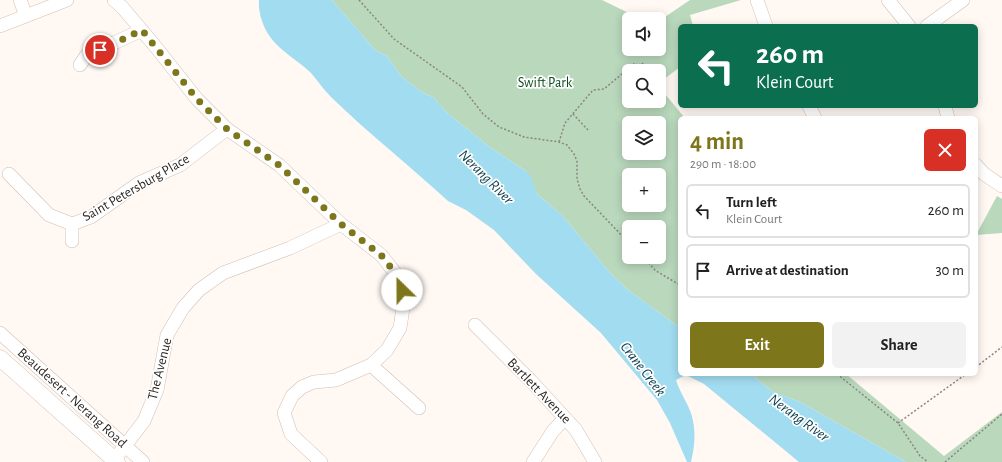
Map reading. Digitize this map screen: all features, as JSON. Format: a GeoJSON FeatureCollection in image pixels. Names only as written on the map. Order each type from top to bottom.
{"type":"FeatureCollection","features":[{"type":"Feature","properties":{"kind":"main road","name":"Beaudesert - Nerang Road"},"geometry":{"type":"LineString","coordinates":[[0,359],[116,461]]}},
{"type":"Feature","properties":{"kind":"street"},"geometry":{"type":"LineString","coordinates":[[20,0],[26,16]]}},
{"type":"Feature","properties":{"kind":"street"},"geometry":{"type":"LineString","coordinates":[[0,26],[68,0]]}},
{"type":"Feature","properties":{"kind":"street"},"geometry":{"type":"LineString","coordinates":[[757,0],[765,24]]}},
{"type":"Feature","properties":{"kind":"street"},"geometry":{"type":"LineString","coordinates":[[888,0],[907,24]]}},
{"type":"Feature","properties":{"kind":"street"},"geometry":{"type":"LineString","coordinates":[[930,24],[963,0]]}},
{"type":"Feature","properties":{"kind":"street"},"geometry":{"type":"LineString","coordinates":[[118,2],[197,99],[227,129],[279,165],[341,224],[381,255],[400,279],[404,301],[400,328],[387,350],[371,365],[336,380],[314,382],[302,387],[292,396],[284,413],[291,434],[321,462]]}},
{"type":"Feature","properties":{"kind":"street"},"geometry":{"type":"LineString","coordinates":[[80,65],[86,56],[142,30]]}},
{"type":"Feature","properties":{"kind":"street","name":"Saint Petersburg Place"},"geometry":{"type":"LineString","coordinates":[[8,174],[49,215],[72,224],[91,217],[139,183],[180,165],[227,129]]}},
{"type":"Feature","properties":{"kind":"street"},"geometry":{"type":"LineString","coordinates":[[978,167],[984,174],[1002,186]]}},
{"type":"Feature","properties":{"kind":"street"},"geometry":{"type":"LineString","coordinates":[[72,224],[72,241]]}},
{"type":"Feature","properties":{"kind":"street","name":"The Avenue"},"geometry":{"type":"LineString","coordinates":[[116,461],[125,446],[144,421],[156,390],[167,335],[183,308],[199,290],[223,273],[290,248],[341,224]]}},
{"type":"Feature","properties":{"kind":"street","name":"Bartlett Avenue"},"geometry":{"type":"LineString","coordinates":[[475,325],[576,430],[595,462]]}},
{"type":"Feature","properties":{"kind":"street","name":"Beaudesert - Nerang Road"},"geometry":{"type":"LineString","coordinates":[[0,333],[143,462]]}},
{"type":"Feature","properties":{"kind":"street"},"geometry":{"type":"LineString","coordinates":[[371,365],[419,408]]}},
{"type":"Feature","properties":{"kind":"street"},"geometry":{"type":"LineString","coordinates":[[534,462],[553,431],[565,418]]}},
{"type":"Feature","properties":{"kind":"path"},"geometry":{"type":"LineString","coordinates":[[359,0],[394,39],[462,87],[483,114],[499,126],[524,137],[559,142],[567,146],[574,154],[577,161],[578,184],[584,196],[622,235]]}},
{"type":"Feature","properties":{"kind":"path"},"geometry":{"type":"LineString","coordinates":[[559,142],[564,123],[593,90],[604,89],[622,74]]}},
{"type":"Feature","properties":{"kind":"path"},"geometry":{"type":"LineString","coordinates":[[573,114],[588,130]]}},
{"type":"Feature","properties":{"kind":"path"},"geometry":{"type":"LineString","coordinates":[[650,264],[656,271],[678,284]]}},
{"type":"Feature","properties":{"kind":"path"},"geometry":{"type":"LineString","coordinates":[[978,365],[1002,347]]}},
{"type":"Feature","properties":{"kind":"path"},"geometry":{"type":"LineString","coordinates":[[839,376],[898,423],[920,456],[928,462]]}},
{"type":"Feature","properties":{"kind":"path"},"geometry":{"type":"LineString","coordinates":[[898,423],[963,376]]}},
{"type":"Feature","properties":{"kind":"path"},"geometry":{"type":"LineString","coordinates":[[944,462],[1002,414]]}},
{"type":"Feature","properties":{"kind":"green space","name":"Swift Park"},"geometry":{"type":"Polygon","coordinates":[[[332,0],[602,0],[627,12],[622,12],[622,56],[666,56],[666,16],[690,0],[741,0],[690,15],[692,24],[678,24],[678,69],[666,78],[666,64],[622,64],[622,108],[666,108],[666,95],[683,116],[678,116],[678,327],[628,290],[611,274],[562,215],[537,194],[526,171],[491,148],[447,113],[433,97],[423,93],[401,76],[387,56],[375,50],[332,0]]]}},
{"type":"Feature","properties":{"kind":"green space"},"geometry":{"type":"Polygon","coordinates":[[[997,196],[1002,199],[1002,233],[978,235],[978,231],[997,196]]]}},
{"type":"Feature","properties":{"kind":"green space"},"geometry":{"type":"Polygon","coordinates":[[[753,376],[848,376],[944,456],[1002,412],[1002,462],[906,462],[800,402],[773,392],[753,376]]]}},
{"type":"Feature","properties":{"kind":"water"},"geometry":{"type":"Polygon","coordinates":[[[259,0],[332,0],[375,50],[387,56],[401,76],[423,93],[433,97],[447,113],[491,148],[526,171],[531,177],[537,194],[562,215],[611,274],[628,290],[678,327],[678,376],[684,376],[676,380],[692,416],[694,426],[694,442],[691,462],[687,462],[670,423],[657,400],[601,333],[536,274],[494,230],[466,210],[448,201],[345,110],[328,94],[306,68],[281,49],[267,32],[260,12],[259,0]]]}},
{"type":"Feature","properties":{"kind":"water","name":"Nerang River"},"geometry":{"type":"Polygon","coordinates":[[[688,376],[753,376],[773,392],[800,402],[906,462],[799,462],[704,384],[688,376]]]}},
{"type":"Feature","properties":{"kind":"route"},"geometry":{"type":"LineString","coordinates":[[100,50],[142,30],[197,99],[227,129],[279,165],[341,224],[381,255],[400,279],[402,290]]}},
{"type":"Feature","properties":{"kind":"water label","name":"Crane Creek"},"geometry":{"type":"Point","coordinates":[643,369]}}]}
